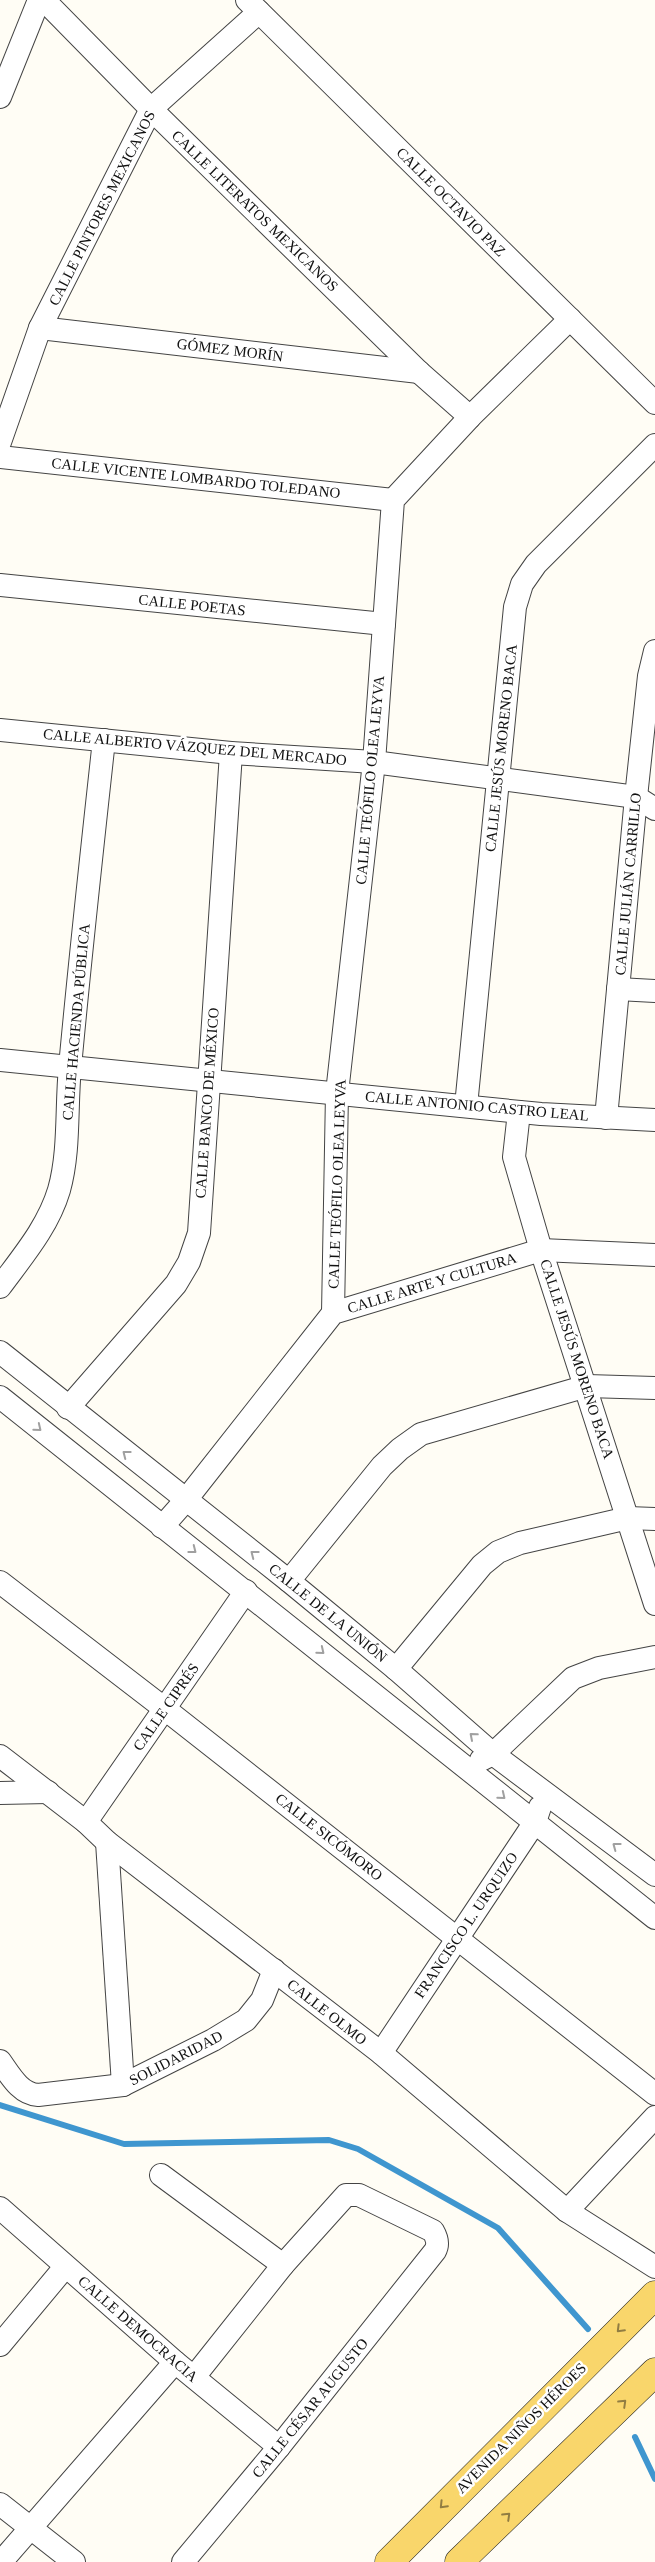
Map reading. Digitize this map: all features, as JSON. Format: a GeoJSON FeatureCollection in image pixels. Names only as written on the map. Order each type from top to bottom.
{"type":"FeatureCollection","features":[{"type":"Feature","properties":{"kind":"main road","name":"AVENIDA NIÑOS HÉROES"},"geometry":{"type":"LineString","coordinates":[[389,2562],[655,2294]]}},
{"type":"Feature","properties":{"kind":"main road"},"geometry":{"type":"LineString","coordinates":[[459,2562],[655,2372]]}},
{"type":"Feature","properties":{"kind":"street"},"geometry":{"type":"LineString","coordinates":[[0,97],[39,0]]}},
{"type":"Feature","properties":{"kind":"street","name":"CALLE LITERATOS MEXICANOS"},"geometry":{"type":"LineString","coordinates":[[44,0],[151,109],[419,372],[470,417]]}},
{"type":"Feature","properties":{"kind":"street","name":"CALLE PINTORES MEXICANOS"},"geometry":{"type":"LineString","coordinates":[[0,442],[40,328],[151,109],[253,6]]}},
{"type":"Feature","properties":{"kind":"street","name":"CALLE OCTAVIO PAZ"},"geometry":{"type":"LineString","coordinates":[[253,6],[655,404]]}},
{"type":"Feature","properties":{"kind":"street"},"geometry":{"type":"LineString","coordinates":[[393,500],[470,417],[570,319]]}},
{"type":"Feature","properties":{"kind":"street","name":"GÓMEZ MORÍN"},"geometry":{"type":"LineString","coordinates":[[40,328],[419,372]]}},
{"type":"Feature","properties":{"kind":"street","name":"CALLE JESÚS MORENO BACA"},"geometry":{"type":"LineString","coordinates":[[466,1106],[515,606],[522,584],[542,557],[655,445]]}},
{"type":"Feature","properties":{"kind":"street","name":"CALLE VICENTE LOMBARDO TOLEDANO"},"geometry":{"type":"LineString","coordinates":[[0,457],[393,500]]}},
{"type":"Feature","properties":{"kind":"street","name":"CALLE TEÓFILO OLEA LEYVA"},"geometry":{"type":"LineString","coordinates":[[333,1313],[337,1093],[374,762],[393,500]]}},
{"type":"Feature","properties":{"kind":"street","name":"CALLE POETAS"},"geometry":{"type":"LineString","coordinates":[[0,585],[384,624]]}},
{"type":"Feature","properties":{"kind":"street","name":"CALLE JULIÁN CARRILLO"},"geometry":{"type":"LineString","coordinates":[[606,1118],[636,798],[649,676],[655,651]]}},
{"type":"Feature","properties":{"kind":"street","name":"CALLE ALBERTO VÁZQUEZ DEL MERCADO"},"geometry":{"type":"LineString","coordinates":[[0,730],[231,753],[374,762],[498,777],[636,798],[655,809]]}},
{"type":"Feature","properties":{"kind":"street","name":"CALLE HACIENDA PÚBLICA"},"geometry":{"type":"LineString","coordinates":[[0,1287],[37,1235],[58,1192],[64,1166],[69,1069],[104,740]]}},
{"type":"Feature","properties":{"kind":"street","name":"CALLE BANCO DE MÉXICO"},"geometry":{"type":"LineString","coordinates":[[68,1408],[176,1284],[189,1262],[198,1233],[231,753]]}},
{"type":"Feature","properties":{"kind":"street"},"geometry":{"type":"LineString","coordinates":[[618,989],[655,990]]}},
{"type":"Feature","properties":{"kind":"street","name":"CALLE ANTONIO CASTRO LEAL"},"geometry":{"type":"LineString","coordinates":[[0,1060],[69,1069],[337,1093],[519,1112],[655,1120]]}},
{"type":"Feature","properties":{"kind":"street","name":"CALLE JESÚS MORENO BACA"},"geometry":{"type":"LineString","coordinates":[[519,1112],[514,1156],[541,1250],[655,1604]]}},
{"type":"Feature","properties":{"kind":"street","name":"CALLE ARTE Y CULTURA"},"geometry":{"type":"LineString","coordinates":[[162,1527],[186,1501],[333,1313],[541,1250],[655,1255]]}},
{"type":"Feature","properties":{"kind":"street","name":"CALLE DE LA UNIÓN"},"geometry":{"type":"LineString","coordinates":[[0,1352],[68,1408],[289,1581],[396,1669],[493,1754],[545,1794],[654,1872]]}},
{"type":"Feature","properties":{"kind":"street"},"geometry":{"type":"LineString","coordinates":[[289,1581],[382,1466],[414,1439],[447,1425],[586,1386],[655,1388]]}},
{"type":"Feature","properties":{"kind":"street"},"geometry":{"type":"LineString","coordinates":[[0,1397],[655,1918]]}},
{"type":"Feature","properties":{"kind":"street"},"geometry":{"type":"LineString","coordinates":[[396,1669],[482,1565],[498,1552],[520,1543],[628,1518],[655,1519]]}},
{"type":"Feature","properties":{"kind":"street","name":"CALLE SICÓMORO"},"geometry":{"type":"LineString","coordinates":[[0,1582],[165,1709],[655,2094]]}},
{"type":"Feature","properties":{"kind":"street","name":"CALLE CIPRÉS"},"geometry":{"type":"LineString","coordinates":[[86,1822],[246,1591]]}},
{"type":"Feature","properties":{"kind":"street"},"geometry":{"type":"LineString","coordinates":[[466,1767],[493,1754],[573,1678],[600,1668],[655,1658]]}},
{"type":"Feature","properties":{"kind":"street","name":"CALLE OLMO"},"geometry":{"type":"LineString","coordinates":[[0,1756],[86,1822],[107,1842],[381,2053],[567,2211],[655,2267]]}},
{"type":"Feature","properties":{"kind":"street"},"geometry":{"type":"LineString","coordinates":[[0,1793],[48,1792]]}},
{"type":"Feature","properties":{"kind":"street","name":"FRANCISCO L. URQUIZO"},"geometry":{"type":"LineString","coordinates":[[381,2053],[535,1822],[545,1794]]}},
{"type":"Feature","properties":{"kind":"street"},"geometry":{"type":"LineString","coordinates":[[107,1842],[123,2085]]}},
{"type":"Feature","properties":{"kind":"street","name":"SOLIDARIDAD"},"geometry":{"type":"LineString","coordinates":[[0,2061],[28,2094],[38,2095],[123,2085],[212,2040],[246,2020],[262,2000],[274,1970]]}},
{"type":"Feature","properties":{"kind":"street"},"geometry":{"type":"LineString","coordinates":[[567,2211],[655,2116]]}},
{"type":"Feature","properties":{"kind":"street"},"geometry":{"type":"LineString","coordinates":[[161,2175],[283,2265],[194,2377]]}},
{"type":"Feature","properties":{"kind":"street","name":"CALLE CÉSAR AUGUSTO"},"geometry":{"type":"LineString","coordinates":[[183,2562],[280,2447],[435,2251],[437,2238],[432,2232],[359,2195],[350,2194],[341,2198],[283,2265]]}},
{"type":"Feature","properties":{"kind":"street","name":"CALLE DEMOCRACIA"},"geometry":{"type":"LineString","coordinates":[[0,2208],[175,2362],[280,2447]]}},
{"type":"Feature","properties":{"kind":"street"},"geometry":{"type":"LineString","coordinates":[[0,2345],[65,2267]]}},
{"type":"Feature","properties":{"kind":"street"},"geometry":{"type":"LineString","coordinates":[[1,2562],[30,2526],[175,2362]]}},
{"type":"Feature","properties":{"kind":"street"},"geometry":{"type":"LineString","coordinates":[[0,2504],[74,2562]]}},
{"type":"Feature","properties":{"kind":"waterway"},"geometry":{"type":"LineString","coordinates":[[0,2105],[124,2144],[329,2140],[358,2149],[498,2228],[588,2329]]}},
{"type":"Feature","properties":{"kind":"waterway"},"geometry":{"type":"LineString","coordinates":[[635,2437],[655,2479]]}}]}
